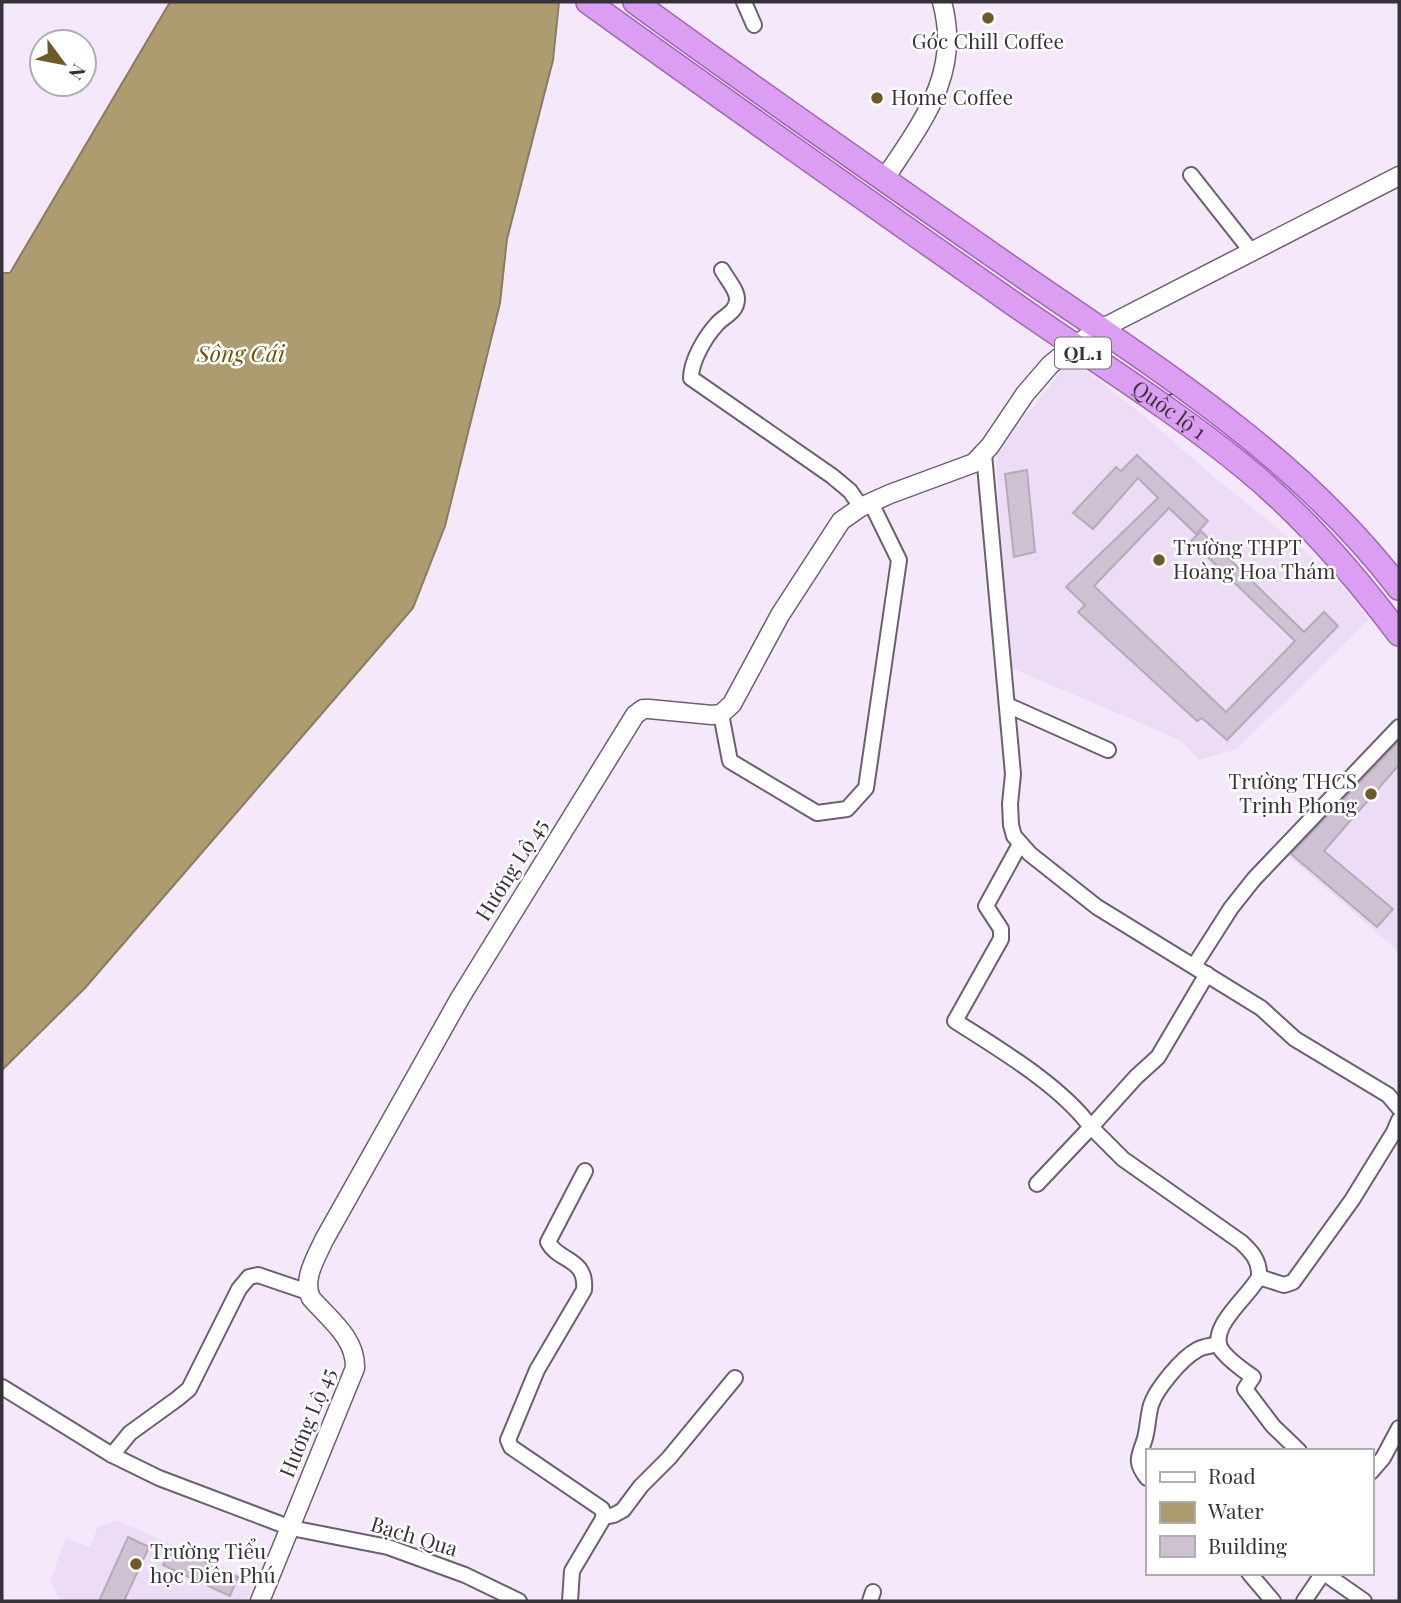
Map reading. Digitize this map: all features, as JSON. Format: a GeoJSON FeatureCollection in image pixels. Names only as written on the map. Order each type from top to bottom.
{"type":"FeatureCollection","features":[{"type":"Feature","properties":{"kind":"highway","name":"Quốc lộ 1"},"geometry":{"type":"LineString","coordinates":[[588,2],[1073,346],[1189,425],[1256,478],[1324,542],[1366,589],[1399,634]]}},
{"type":"Feature","properties":{"kind":"highway","name":"Quốc lộ 1"},"geometry":{"type":"LineString","coordinates":[[635,2],[884,180],[1223,415],[1264,447],[1344,523],[1399,587]]}},
{"type":"Feature","properties":{"kind":"street"},"geometry":{"type":"LineString","coordinates":[[744,2],[754,25]]}},
{"type":"Feature","properties":{"kind":"street"},"geometry":{"type":"LineString","coordinates":[[884,180],[929,110],[942,79],[949,43],[942,2]]}},
{"type":"Feature","properties":{"kind":"street"},"geometry":{"type":"LineString","coordinates":[[1191,175],[1251,251]]}},
{"type":"Feature","properties":{"kind":"street"},"geometry":{"type":"LineString","coordinates":[[722,271],[737,296],[737,302],[733,310],[715,326],[701,348],[691,378],[832,475],[866,505],[899,560],[866,788],[847,809],[817,813],[730,761],[721,714],[732,704],[779,615],[841,521],[866,505],[902,489],[974,463],[984,454],[1025,394],[1050,365],[1073,346],[1101,329],[1399,176]]}},
{"type":"Feature","properties":{"kind":"street"},"geometry":{"type":"LineString","coordinates":[[984,454],[1013,774],[1009,818],[1014,836],[1020,845],[1097,907],[1261,1008],[1295,1039],[1388,1095],[1399,1108]]}},
{"type":"Feature","properties":{"kind":"street"},"geometry":{"type":"LineString","coordinates":[[1007,705],[1108,750]]}},
{"type":"Feature","properties":{"kind":"street","name":"Hương Lộ 45"},"geometry":{"type":"LineString","coordinates":[[260,1601],[355,1368],[354,1354],[348,1339],[308,1292],[310,1271],[324,1240],[460,998],[635,715],[643,709],[721,714]]}},
{"type":"Feature","properties":{"kind":"street"},"geometry":{"type":"LineString","coordinates":[[1037,1184],[1136,1077],[1158,1057],[1231,908],[1254,879],[1399,727]]}},
{"type":"Feature","properties":{"kind":"street"},"geometry":{"type":"LineString","coordinates":[[1020,845],[986,906],[1001,929],[1001,939],[955,1021],[1009,1056],[1062,1096],[1123,1159],[1241,1242],[1256,1259],[1259,1277],[1224,1323],[1218,1336],[1218,1344],[1223,1353],[1253,1377],[1245,1389],[1273,1426],[1297,1449]]}},
{"type":"Feature","properties":{"kind":"street"},"geometry":{"type":"LineString","coordinates":[[1259,1277],[1284,1285],[1293,1282],[1352,1200],[1399,1120]]}},
{"type":"Feature","properties":{"kind":"street"},"geometry":{"type":"LineString","coordinates":[[570,1601],[572,1571],[604,1517],[602,1509],[512,1447],[508,1440],[537,1370],[584,1290],[581,1269],[549,1246],[548,1242],[585,1171]]}},
{"type":"Feature","properties":{"kind":"street"},"geometry":{"type":"LineString","coordinates":[[112,1455],[130,1433],[189,1389],[239,1289],[249,1276],[258,1275],[308,1292]]}},
{"type":"Feature","properties":{"kind":"street"},"geometry":{"type":"LineString","coordinates":[[1146,1477],[1139,1467],[1138,1454],[1145,1440],[1152,1404],[1169,1377],[1189,1355],[1203,1347],[1218,1344]]}},
{"type":"Feature","properties":{"kind":"street"},"geometry":{"type":"LineString","coordinates":[[604,1517],[623,1510],[735,1378]]}},
{"type":"Feature","properties":{"kind":"street","name":"Bạch Qua"},"geometry":{"type":"LineString","coordinates":[[2,1387],[112,1455],[159,1478],[291,1528],[388,1547],[465,1575],[519,1601]]}},
{"type":"Feature","properties":{"kind":"street"},"geometry":{"type":"LineString","coordinates":[[1373,1470],[1383,1458],[1399,1428]]}},
{"type":"Feature","properties":{"kind":"street"},"geometry":{"type":"LineString","coordinates":[[1251,1575],[1273,1601]]}},
{"type":"Feature","properties":{"kind":"street"},"geometry":{"type":"LineString","coordinates":[[1304,1601],[1323,1575]]}},
{"type":"Feature","properties":{"kind":"street"},"geometry":{"type":"LineString","coordinates":[[1327,1575],[1364,1601]]}},
{"type":"Feature","properties":{"kind":"shaded area","name":"Trường THPT Hoàng Hoa Thám"},"geometry":{"type":"Polygon","coordinates":[[[1071,359],[1143,415],[1334,576],[1369,619],[1237,749],[1199,760],[1180,740],[1009,667],[996,454],[1071,359]]]}},
{"type":"Feature","properties":{"kind":"shaded area","name":"Trường THCS Trịnh Phong"},"geometry":{"type":"Polygon","coordinates":[[[1399,735],[1399,948],[1397,950],[1285,853],[1399,735]]]}},
{"type":"Feature","properties":{"kind":"shaded area","name":"Trường Tiểu học Diên Phú"},"geometry":{"type":"Polygon","coordinates":[[[118,1521],[255,1581],[246,1601],[60,1601],[50,1581],[66,1538],[90,1547],[98,1526],[118,1521]]]}},
{"type":"Feature","properties":{"kind":"water","name":"Sông Cái"},"geometry":{"type":"Polygon","coordinates":[[[170,2],[559,2],[553,60],[507,239],[500,303],[445,526],[413,608],[85,988],[2,1070],[2,273],[10,273],[170,2]]]}},
{"type":"Feature","properties":{"kind":"building"},"geometry":{"type":"Polygon","coordinates":[[[1137,455],[1208,521],[1196,534],[1169,508],[1094,586],[1226,712],[1295,641],[1191,541],[1201,531],[1304,632],[1324,612],[1338,626],[1227,740],[1202,718],[1197,721],[1078,612],[1085,605],[1066,587],[1158,498],[1138,478],[1093,529],[1073,513],[1116,467],[1121,471],[1137,455]]]}},
{"type":"Feature","properties":{"kind":"building"},"geometry":{"type":"Polygon","coordinates":[[[1027,470],[1035,552],[1014,557],[1005,474],[1027,470]]]}},
{"type":"Feature","properties":{"kind":"building"},"geometry":{"type":"Polygon","coordinates":[[[1399,741],[1399,765],[1324,851],[1393,909],[1377,927],[1291,854],[1399,741]]]}},
{"type":"Feature","properties":{"kind":"building"},"geometry":{"type":"Polygon","coordinates":[[[128,1537],[149,1547],[124,1601],[99,1601],[128,1537]]]}},
{"type":"Feature","properties":{"kind":"building"},"geometry":{"type":"Polygon","coordinates":[[[172,1547],[238,1577],[230,1596],[163,1565],[172,1547]]]}},
{"type":"Feature","properties":{"kind":"place","name":"Góc Chill Coffee"},"geometry":{"type":"Point","coordinates":[988,18]}},
{"type":"Feature","properties":{"kind":"place","name":"Home Coffee"},"geometry":{"type":"Point","coordinates":[877,98]}},
{"type":"Feature","properties":{"kind":"place","name":"Trường THPT Hoàng Hoa Thám"},"geometry":{"type":"Point","coordinates":[1159,560]}},
{"type":"Feature","properties":{"kind":"place","name":"Trường THCS Trịnh Phong"},"geometry":{"type":"Point","coordinates":[1371,794]}},
{"type":"Feature","properties":{"kind":"place","name":"Trường Tiểu học Diên Phú"},"geometry":{"type":"Point","coordinates":[136,1564]}}]}
